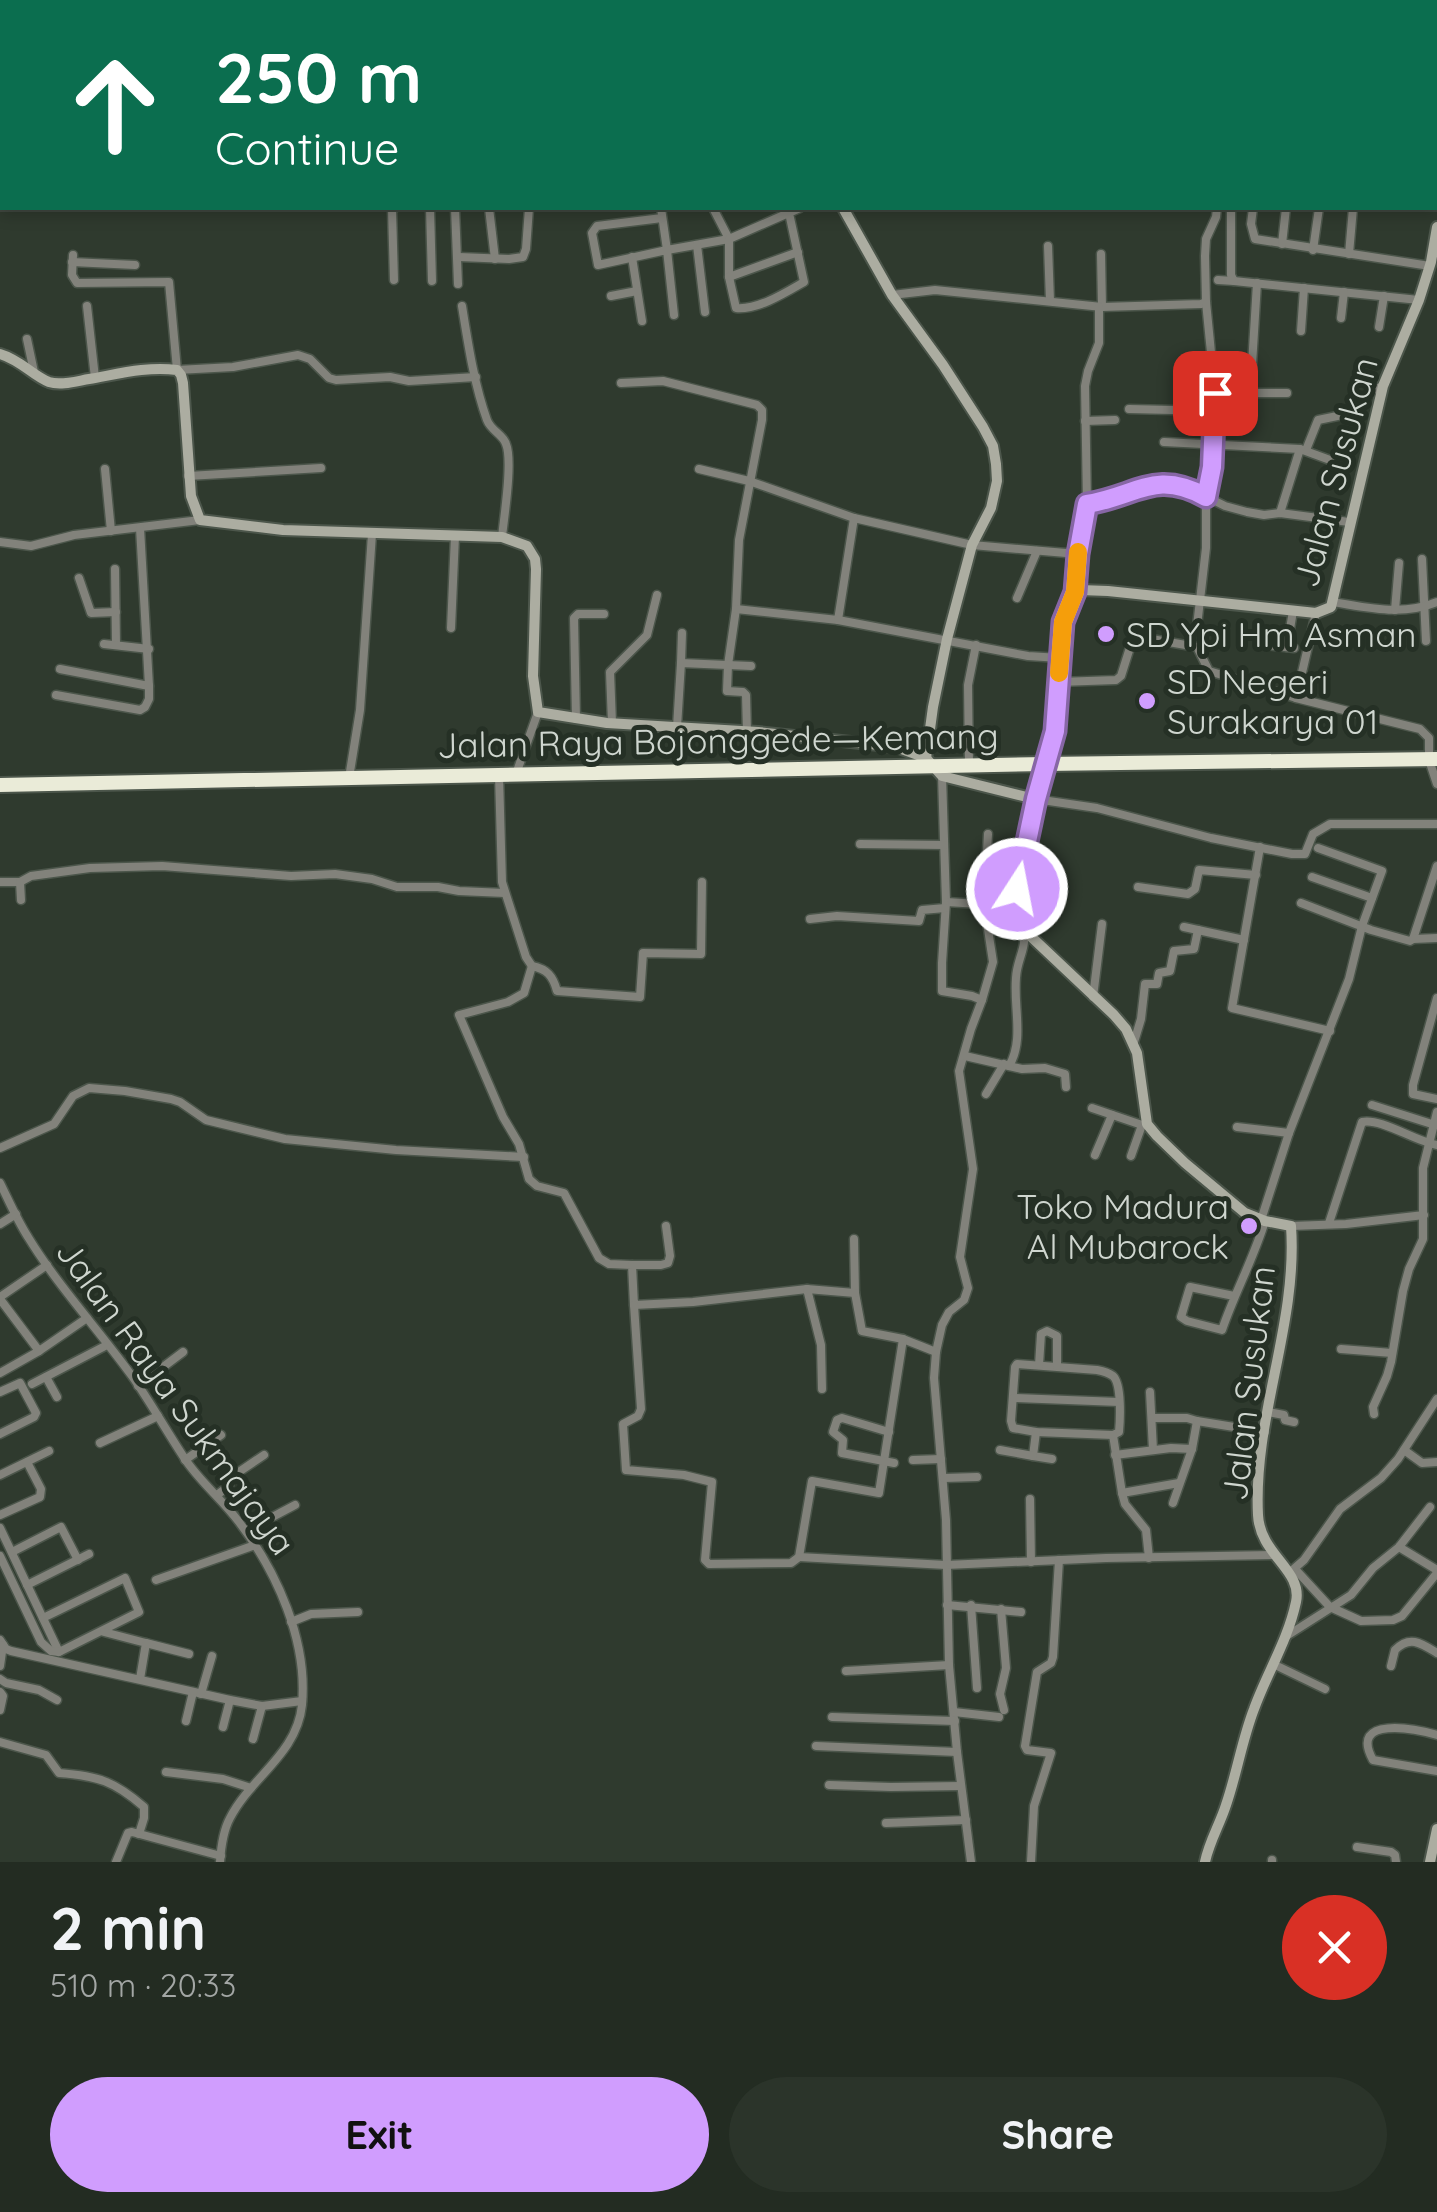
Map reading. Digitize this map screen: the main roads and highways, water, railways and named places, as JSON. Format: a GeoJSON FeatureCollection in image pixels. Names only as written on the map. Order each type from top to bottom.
{"type":"FeatureCollection","features":[{"type":"Feature","properties":{"kind":"highway","name":"Jalan Raya Bojonggede—Kemang"},"geometry":{"type":"LineString","coordinates":[[0,785],[969,765],[1433,760]]}},
{"type":"Feature","properties":{"kind":"place","name":"SD Ypi Hm Asman"},"geometry":{"type":"Point","coordinates":[1106,634]}},
{"type":"Feature","properties":{"kind":"place","name":"SD Negeri Surakarya 01"},"geometry":{"type":"Point","coordinates":[1147,701]}},
{"type":"Feature","properties":{"kind":"place","name":"Toko Madura Al Mubarock"},"geometry":{"type":"Point","coordinates":[1249,1226]}}]}
